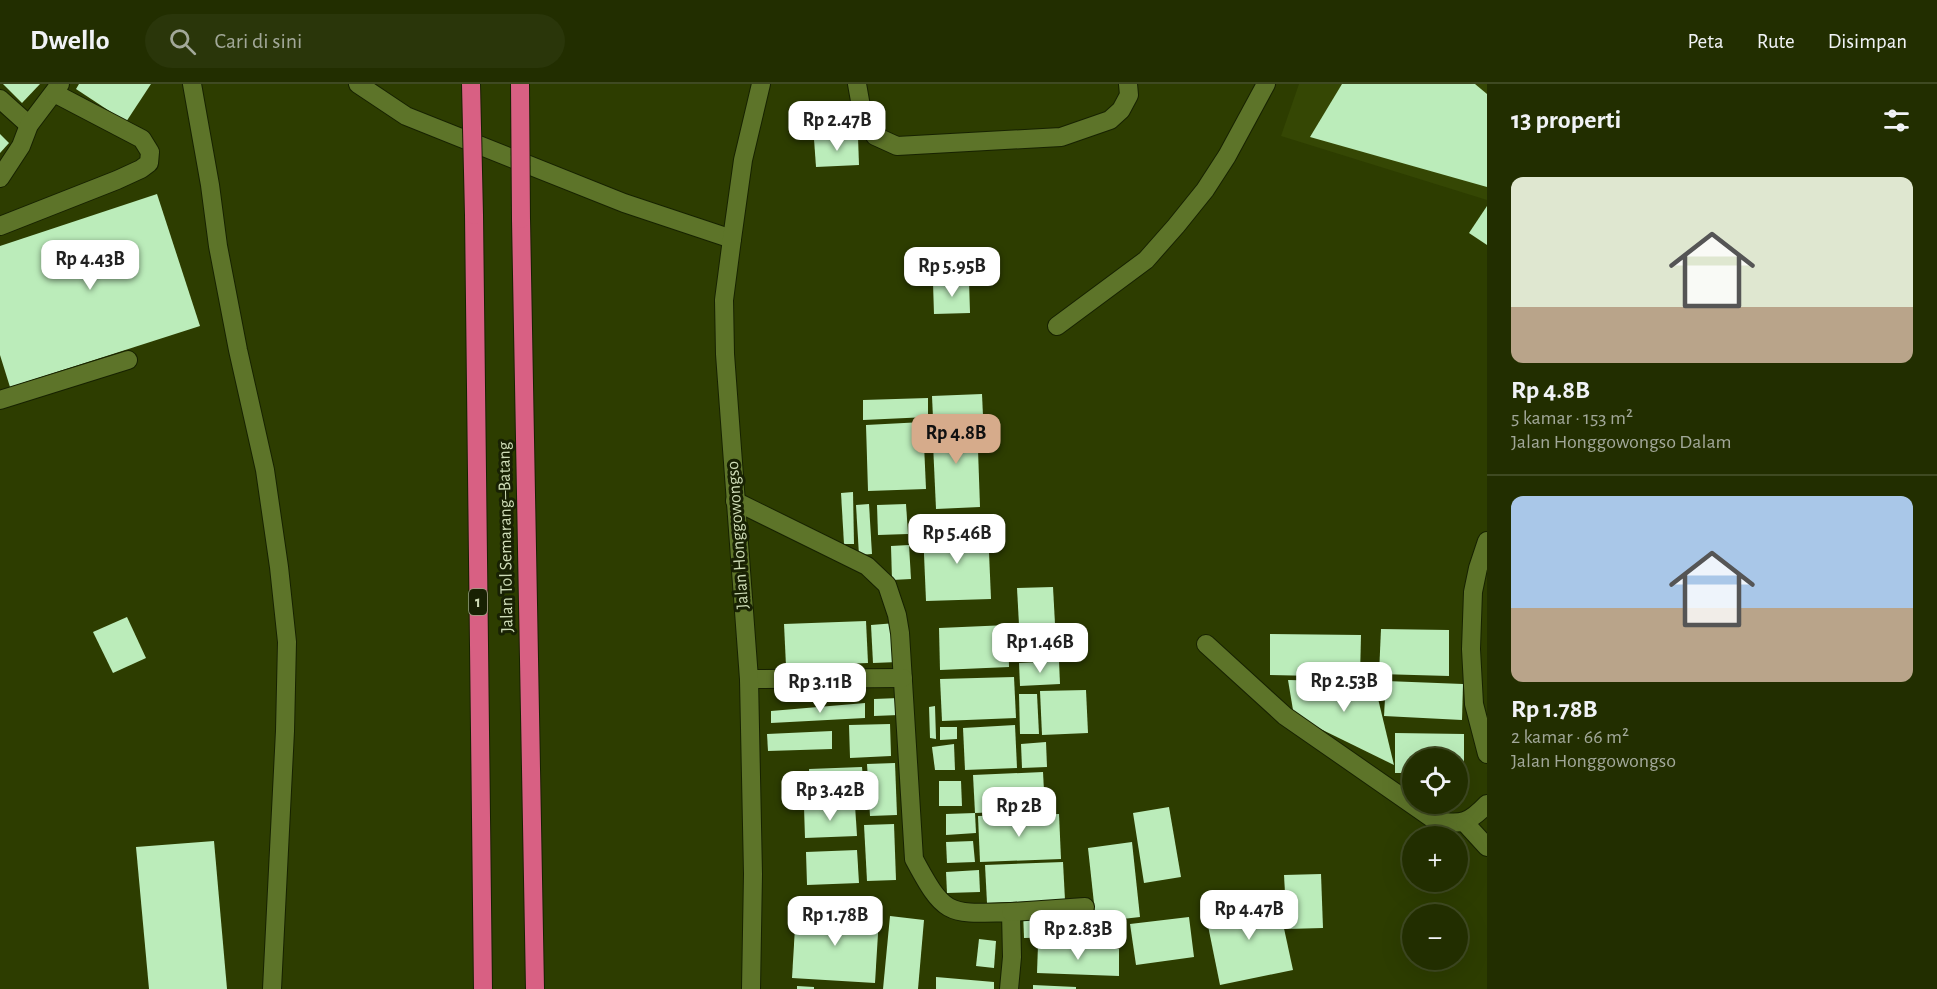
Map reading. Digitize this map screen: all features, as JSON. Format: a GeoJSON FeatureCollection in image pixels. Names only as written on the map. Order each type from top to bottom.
{"type":"FeatureCollection","features":[{"type":"Feature","properties":{"kind":"highway","name":"Jalan Tol Semarang–Batang"},"geometry":{"type":"LineString","coordinates":[[471,84],[483,989]]}},
{"type":"Feature","properties":{"kind":"highway","name":"Jalan Tol Semarang–Batang"},"geometry":{"type":"LineString","coordinates":[[520,84],[536,989]]}},
{"type":"Feature","properties":{"kind":"street"},"geometry":{"type":"LineString","coordinates":[[192,84],[218,246],[238,350],[266,470],[287,642],[272,989]]}},
{"type":"Feature","properties":{"kind":"street"},"geometry":{"type":"LineString","coordinates":[[358,84],[406,116],[624,203],[732,239]]}},
{"type":"Feature","properties":{"kind":"street","name":"Jalan Honggowongso"},"geometry":{"type":"LineString","coordinates":[[751,989],[753,874],[749,679],[725,354],[724,300],[743,160],[761,84]]}},
{"type":"Feature","properties":{"kind":"street"},"geometry":{"type":"LineString","coordinates":[[857,84],[862,112],[875,136],[897,146],[1061,137],[1110,120],[1121,110],[1129,95],[1128,84]]}},
{"type":"Feature","properties":{"kind":"street"},"geometry":{"type":"LineString","coordinates":[[1057,326],[1146,260],[1176,226],[1205,190],[1227,156],[1266,84]]}},
{"type":"Feature","properties":{"kind":"street"},"geometry":{"type":"LineString","coordinates":[[0,178],[21,146],[28,125],[57,88],[142,139],[150,152],[149,163],[141,169],[0,226]]}},
{"type":"Feature","properties":{"kind":"street"},"geometry":{"type":"LineString","coordinates":[[0,99],[28,125]]}},
{"type":"Feature","properties":{"kind":"street"},"geometry":{"type":"LineString","coordinates":[[0,400],[128,360]]}},
{"type":"Feature","properties":{"kind":"street"},"geometry":{"type":"LineString","coordinates":[[735,501],[867,566],[887,585],[897,615],[900,633],[914,859],[929,887],[946,907],[956,912],[970,914],[1085,907]]}},
{"type":"Feature","properties":{"kind":"street"},"geometry":{"type":"LineString","coordinates":[[1487,541],[1473,592],[1471,649],[1474,704],[1487,754]]}},
{"type":"Feature","properties":{"kind":"street"},"geometry":{"type":"LineString","coordinates":[[1206,644],[1285,716],[1436,821],[1465,823],[1476,817],[1487,804]]}},
{"type":"Feature","properties":{"kind":"street"},"geometry":{"type":"LineString","coordinates":[[749,679],[903,678]]}},
{"type":"Feature","properties":{"kind":"street"},"geometry":{"type":"LineString","coordinates":[[1465,823],[1487,847]]}},
{"type":"Feature","properties":{"kind":"street"},"geometry":{"type":"LineString","coordinates":[[1009,989],[1012,957],[1011,912]]}},
{"type":"Feature","properties":{"kind":"shaded area"},"geometry":{"type":"Polygon","coordinates":[[[1299,84],[1487,84],[1487,200],[1281,136],[1299,84]]]}},
{"type":"Feature","properties":{"kind":"building"},"geometry":{"type":"Polygon","coordinates":[[[3,84],[40,84],[22,103],[3,84]]]}},
{"type":"Feature","properties":{"kind":"building"},"geometry":{"type":"Polygon","coordinates":[[[79,84],[151,84],[126,122],[76,89],[79,84]]]}},
{"type":"Feature","properties":{"kind":"building"},"geometry":{"type":"Polygon","coordinates":[[[1342,84],[1475,84],[1487,94],[1487,187],[1310,137],[1342,84]]]}},
{"type":"Feature","properties":{"kind":"building"},"geometry":{"type":"Polygon","coordinates":[[[0,134],[9,143],[0,153],[0,134]]]}},
{"type":"Feature","properties":{"kind":"building"},"geometry":{"type":"Polygon","coordinates":[[[858,137],[859,165],[816,167],[814,139],[858,137]]]}},
{"type":"Feature","properties":{"kind":"building"},"geometry":{"type":"Polygon","coordinates":[[[157,194],[200,326],[10,387],[0,355],[0,246],[157,194]]]}},
{"type":"Feature","properties":{"kind":"building"},"geometry":{"type":"Polygon","coordinates":[[[1487,206],[1487,245],[1469,233],[1487,206]]]}},
{"type":"Feature","properties":{"kind":"building"},"geometry":{"type":"Polygon","coordinates":[[[969,281],[970,313],[934,314],[933,283],[969,281]]]}},
{"type":"Feature","properties":{"kind":"building"},"geometry":{"type":"Polygon","coordinates":[[[982,394],[983,416],[933,418],[932,396],[982,394]]]}},
{"type":"Feature","properties":{"kind":"building"},"geometry":{"type":"Polygon","coordinates":[[[928,398],[928,417],[863,420],[863,400],[928,398]]]}},
{"type":"Feature","properties":{"kind":"building"},"geometry":{"type":"Polygon","coordinates":[[[977,421],[980,507],[936,509],[932,422],[977,421]]]}},
{"type":"Feature","properties":{"kind":"building"},"geometry":{"type":"Polygon","coordinates":[[[923,422],[926,489],[868,491],[866,425],[923,422]]]}},
{"type":"Feature","properties":{"kind":"building"},"geometry":{"type":"Polygon","coordinates":[[[853,492],[854,544],[844,544],[841,493],[853,492]]]}},
{"type":"Feature","properties":{"kind":"building"},"geometry":{"type":"Polygon","coordinates":[[[869,504],[872,554],[859,555],[856,505],[869,504]]]}},
{"type":"Feature","properties":{"kind":"building"},"geometry":{"type":"Polygon","coordinates":[[[906,504],[908,534],[878,535],[877,505],[906,504]]]}},
{"type":"Feature","properties":{"kind":"building"},"geometry":{"type":"Polygon","coordinates":[[[988,529],[991,599],[926,601],[923,531],[988,529]]]}},
{"type":"Feature","properties":{"kind":"building"},"geometry":{"type":"Polygon","coordinates":[[[909,545],[911,579],[892,580],[891,546],[909,545]]]}},
{"type":"Feature","properties":{"kind":"building"},"geometry":{"type":"Polygon","coordinates":[[[1053,587],[1055,624],[1019,625],[1017,588],[1053,587]]]}},
{"type":"Feature","properties":{"kind":"building"},"geometry":{"type":"Polygon","coordinates":[[[127,617],[146,658],[113,673],[93,632],[127,617]]]}},
{"type":"Feature","properties":{"kind":"building"},"geometry":{"type":"Polygon","coordinates":[[[866,621],[868,663],[786,666],[784,624],[866,621]]]}},
{"type":"Feature","properties":{"kind":"building"},"geometry":{"type":"Polygon","coordinates":[[[896,623],[898,662],[873,663],[871,625],[896,623]]]}},
{"type":"Feature","properties":{"kind":"building"},"geometry":{"type":"Polygon","coordinates":[[[1008,625],[1009,667],[940,670],[939,628],[1008,625]]]}},
{"type":"Feature","properties":{"kind":"building"},"geometry":{"type":"Polygon","coordinates":[[[1381,629],[1449,630],[1449,676],[1379,674],[1381,629]]]}},
{"type":"Feature","properties":{"kind":"building"},"geometry":{"type":"Polygon","coordinates":[[[1054,633],[1055,652],[1015,654],[1014,634],[1054,633]]]}},
{"type":"Feature","properties":{"kind":"building"},"geometry":{"type":"Polygon","coordinates":[[[1270,634],[1361,635],[1360,677],[1270,675],[1270,634]]]}},
{"type":"Feature","properties":{"kind":"building"},"geometry":{"type":"Polygon","coordinates":[[[1059,661],[1060,684],[1020,686],[1019,663],[1059,661]]]}},
{"type":"Feature","properties":{"kind":"building"},"geometry":{"type":"Polygon","coordinates":[[[1014,677],[1016,718],[942,721],[940,679],[1014,677]]]}},
{"type":"Feature","properties":{"kind":"building"},"geometry":{"type":"Polygon","coordinates":[[[1288,680],[1374,682],[1394,765],[1294,716],[1288,680]]]}},
{"type":"Feature","properties":{"kind":"building"},"geometry":{"type":"Polygon","coordinates":[[[1386,681],[1463,684],[1462,720],[1384,716],[1386,681]]]}},
{"type":"Feature","properties":{"kind":"building"},"geometry":{"type":"Polygon","coordinates":[[[1086,690],[1088,733],[1042,735],[1040,691],[1086,690]]]}},
{"type":"Feature","properties":{"kind":"building"},"geometry":{"type":"Polygon","coordinates":[[[1019,694],[1037,694],[1039,734],[1020,734],[1019,694]]]}},
{"type":"Feature","properties":{"kind":"building"},"geometry":{"type":"Polygon","coordinates":[[[899,698],[899,715],[874,716],[874,699],[899,698]]]}},
{"type":"Feature","properties":{"kind":"building"},"geometry":{"type":"Polygon","coordinates":[[[865,703],[865,718],[771,723],[771,711],[865,703]]]}},
{"type":"Feature","properties":{"kind":"building"},"geometry":{"type":"Polygon","coordinates":[[[935,706],[936,739],[930,738],[929,707],[935,706]]]}},
{"type":"Feature","properties":{"kind":"building"},"geometry":{"type":"Polygon","coordinates":[[[890,724],[891,756],[850,758],[849,725],[890,724]]]}},
{"type":"Feature","properties":{"kind":"building"},"geometry":{"type":"Polygon","coordinates":[[[1015,725],[1017,768],[965,770],[963,728],[1015,725]]]}},
{"type":"Feature","properties":{"kind":"building"},"geometry":{"type":"Polygon","coordinates":[[[940,727],[957,727],[957,739],[940,740],[940,727]]]}},
{"type":"Feature","properties":{"kind":"building"},"geometry":{"type":"Polygon","coordinates":[[[832,731],[832,749],[768,751],[767,734],[832,731]]]}},
{"type":"Feature","properties":{"kind":"building"},"geometry":{"type":"Polygon","coordinates":[[[1395,733],[1464,734],[1464,748],[1402,748],[1402,773],[1395,773],[1395,733]]]}},
{"type":"Feature","properties":{"kind":"building"},"geometry":{"type":"Polygon","coordinates":[[[1046,742],[1047,767],[1022,768],[1021,744],[1046,742]]]}},
{"type":"Feature","properties":{"kind":"building"},"geometry":{"type":"Polygon","coordinates":[[[954,744],[955,770],[935,770],[932,747],[954,744]]]}},
{"type":"Feature","properties":{"kind":"building"},"geometry":{"type":"Polygon","coordinates":[[[895,763],[897,815],[870,816],[867,764],[895,763]]]}},
{"type":"Feature","properties":{"kind":"building"},"geometry":{"type":"Polygon","coordinates":[[[862,767],[864,792],[810,794],[809,769],[862,767]]]}},
{"type":"Feature","properties":{"kind":"building"},"geometry":{"type":"Polygon","coordinates":[[[1043,772],[1045,810],[975,813],[973,775],[1043,772]]]}},
{"type":"Feature","properties":{"kind":"building"},"geometry":{"type":"Polygon","coordinates":[[[939,781],[961,781],[962,806],[939,806],[939,781]]]}},
{"type":"Feature","properties":{"kind":"building"},"geometry":{"type":"Polygon","coordinates":[[[855,805],[857,836],[805,838],[804,807],[855,805]]]}},
{"type":"Feature","properties":{"kind":"building"},"geometry":{"type":"Polygon","coordinates":[[[1169,807],[1181,877],[1144,883],[1133,813],[1169,807]]]}},
{"type":"Feature","properties":{"kind":"building"},"geometry":{"type":"Polygon","coordinates":[[[975,813],[976,833],[946,835],[946,814],[975,813]]]}},
{"type":"Feature","properties":{"kind":"building"},"geometry":{"type":"Polygon","coordinates":[[[1059,814],[1061,859],[980,862],[978,816],[1059,814]]]}},
{"type":"Feature","properties":{"kind":"building"},"geometry":{"type":"Polygon","coordinates":[[[894,824],[896,880],[867,881],[864,825],[894,824]]]}},
{"type":"Feature","properties":{"kind":"building"},"geometry":{"type":"Polygon","coordinates":[[[214,841],[227,989],[149,989],[136,847],[214,841]]]}},
{"type":"Feature","properties":{"kind":"building"},"geometry":{"type":"Polygon","coordinates":[[[973,841],[975,862],[947,863],[946,842],[973,841]]]}},
{"type":"Feature","properties":{"kind":"building"},"geometry":{"type":"Polygon","coordinates":[[[1132,842],[1140,917],[1096,922],[1088,848],[1132,842]]]}},
{"type":"Feature","properties":{"kind":"building"},"geometry":{"type":"Polygon","coordinates":[[[857,850],[859,883],[807,885],[806,852],[857,850]]]}},
{"type":"Feature","properties":{"kind":"building"},"geometry":{"type":"Polygon","coordinates":[[[1063,862],[1065,900],[987,903],[985,865],[1063,862]]]}},
{"type":"Feature","properties":{"kind":"building"},"geometry":{"type":"Polygon","coordinates":[[[979,870],[980,892],[947,893],[946,872],[979,870]]]}},
{"type":"Feature","properties":{"kind":"building"},"geometry":{"type":"Polygon","coordinates":[[[1321,874],[1323,928],[1287,929],[1284,875],[1321,874]]]}},
{"type":"Feature","properties":{"kind":"building"},"geometry":{"type":"Polygon","coordinates":[[[1277,896],[1293,970],[1220,985],[1205,911],[1277,896]]]}},
{"type":"Feature","properties":{"kind":"building"},"geometry":{"type":"Polygon","coordinates":[[[1090,909],[1091,936],[1024,938],[1023,911],[1090,909]]]}},
{"type":"Feature","properties":{"kind":"building"},"geometry":{"type":"Polygon","coordinates":[[[796,911],[879,917],[875,983],[792,978],[796,911]]]}},
{"type":"Feature","properties":{"kind":"building"},"geometry":{"type":"Polygon","coordinates":[[[890,916],[924,920],[918,989],[883,989],[890,916]]]}},
{"type":"Feature","properties":{"kind":"building"},"geometry":{"type":"Polygon","coordinates":[[[1189,917],[1194,957],[1136,965],[1130,924],[1189,917]]]}},
{"type":"Feature","properties":{"kind":"building"},"geometry":{"type":"Polygon","coordinates":[[[979,939],[996,941],[994,968],[976,966],[979,939]]]}},
{"type":"Feature","properties":{"kind":"building"},"geometry":{"type":"Polygon","coordinates":[[[1038,945],[1119,949],[1119,976],[1037,973],[1038,945]]]}},
{"type":"Feature","properties":{"kind":"building"},"geometry":{"type":"Polygon","coordinates":[[[936,977],[994,982],[994,989],[936,989],[936,977]]]}},
{"type":"Feature","properties":{"kind":"building"},"geometry":{"type":"Polygon","coordinates":[[[1033,985],[1076,987],[1076,989],[1033,989],[1033,985]]]}},
{"type":"Feature","properties":{"kind":"building"},"geometry":{"type":"Polygon","coordinates":[[[797,986],[814,987],[814,989],[797,989],[797,986]]]}}]}
